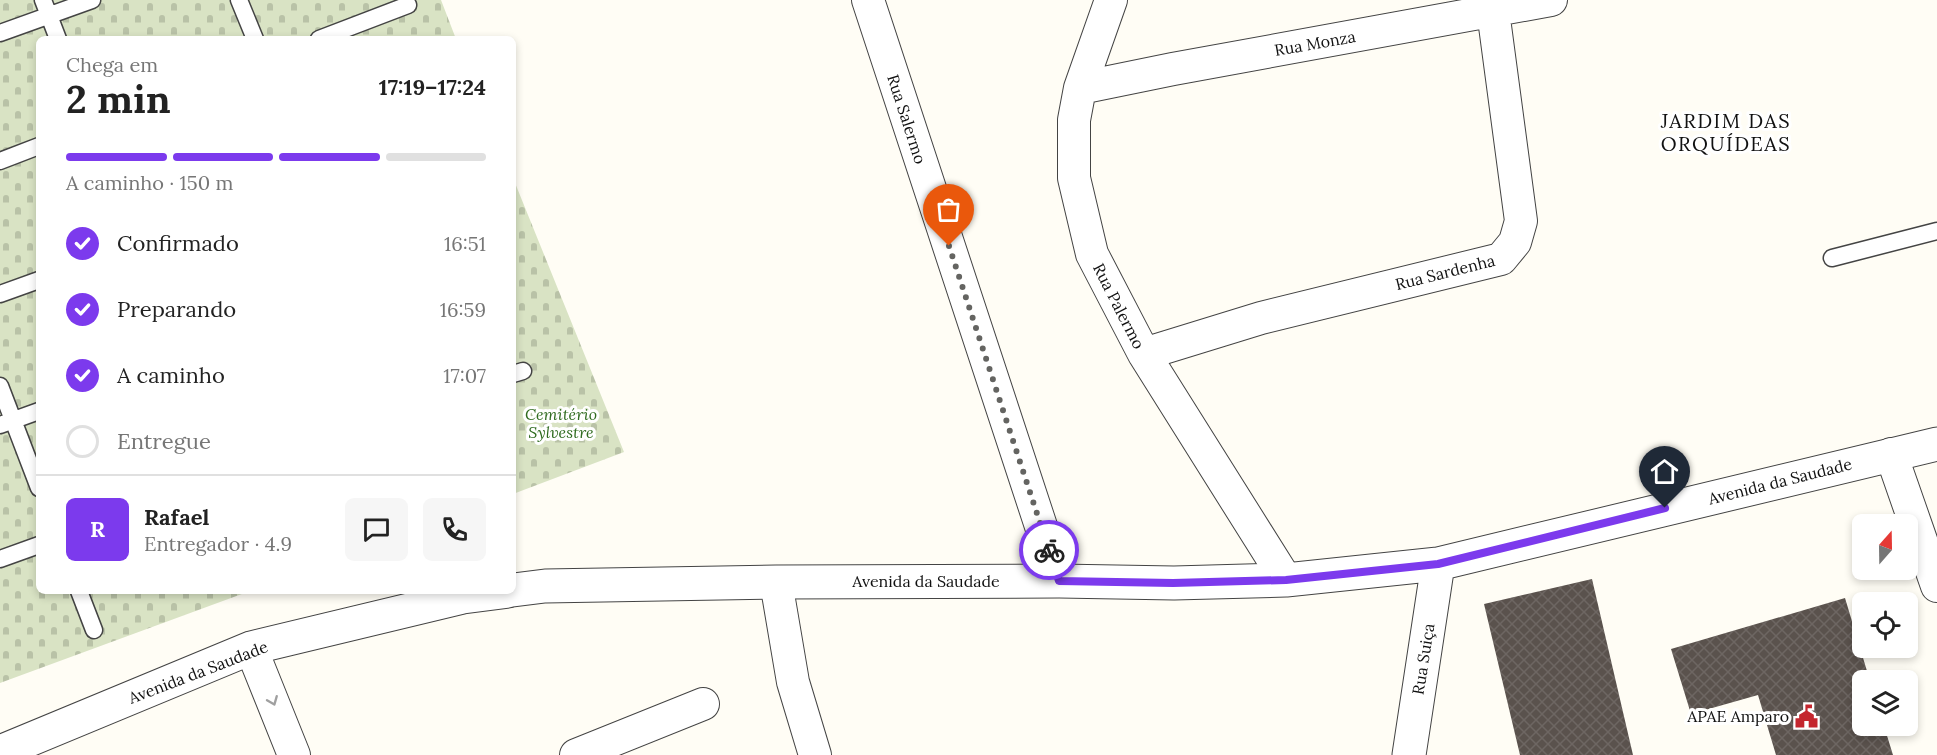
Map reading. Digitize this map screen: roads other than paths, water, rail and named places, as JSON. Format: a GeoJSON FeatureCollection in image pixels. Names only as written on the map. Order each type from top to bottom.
{"type":"FeatureCollection","features":[{"type":"Feature","properties":{"kind":"street","name":"Rua Salermo"},"geometry":{"type":"LineString","coordinates":[[868,0],[1059,581]]}},
{"type":"Feature","properties":{"kind":"street","name":"Rua Palermo"},"geometry":{"type":"LineString","coordinates":[[1111,0],[1080,88],[1074,120],[1074,178],[1092,254],[1144,354],[1286,580]]}},
{"type":"Feature","properties":{"kind":"street","name":"Rua Monza"},"geometry":{"type":"LineString","coordinates":[[1080,88],[1493,6],[1551,0]]}},
{"type":"Feature","properties":{"kind":"street","name":"Rua Sardenha"},"geometry":{"type":"LineString","coordinates":[[1144,354],[1262,318],[1501,259],[1515,242],[1521,221],[1493,6]]}},
{"type":"Feature","properties":{"kind":"street","name":"Avenida da Saudade"},"geometry":{"type":"LineString","coordinates":[[516,590],[545,586],[776,582],[1173,583],[1286,580],[1438,564],[1891,453],[1937,444]]}},
{"type":"Feature","properties":{"kind":"street"},"geometry":{"type":"LineString","coordinates":[[1891,453],[1937,586]]}},
{"type":"Feature","properties":{"kind":"street","name":"Rua Suiça"},"geometry":{"type":"LineString","coordinates":[[1409,755],[1438,564]]}},
{"type":"Feature","properties":{"kind":"street"},"geometry":{"type":"LineString","coordinates":[[776,582],[793,682],[814,755]]}},
{"type":"Feature","properties":{"kind":"street","name":"Avenida da Saudade"},"geometry":{"type":"LineString","coordinates":[[0,752],[251,648],[463,597],[486,594]]}},
{"type":"Feature","properties":{"kind":"street"},"geometry":{"type":"LineString","coordinates":[[251,648],[294,755]]}},
{"type":"Feature","properties":{"kind":"street"},"geometry":{"type":"LineString","coordinates":[[576,755],[703,704]]}},
{"type":"Feature","properties":{"kind":"lane"},"geometry":{"type":"LineString","coordinates":[[0,33],[45,8],[92,0]]}},
{"type":"Feature","properties":{"kind":"lane"},"geometry":{"type":"LineString","coordinates":[[239,0],[254,36]]}},
{"type":"Feature","properties":{"kind":"lane"},"geometry":{"type":"LineString","coordinates":[[327,36],[408,5]]}},
{"type":"Feature","properties":{"kind":"lane"},"geometry":{"type":"LineString","coordinates":[[45,8],[57,36]]}},
{"type":"Feature","properties":{"kind":"lane"},"geometry":{"type":"LineString","coordinates":[[0,161],[36,147]]}},
{"type":"Feature","properties":{"kind":"lane"},"geometry":{"type":"LineString","coordinates":[[1832,258],[1937,231]]}},
{"type":"Feature","properties":{"kind":"lane"},"geometry":{"type":"LineString","coordinates":[[0,294],[36,281]]}},
{"type":"Feature","properties":{"kind":"lane"},"geometry":{"type":"LineString","coordinates":[[0,386],[7,423],[36,482]]}},
{"type":"Feature","properties":{"kind":"lane"},"geometry":{"type":"LineString","coordinates":[[7,423],[36,412]]}},
{"type":"Feature","properties":{"kind":"lane"},"geometry":{"type":"LineString","coordinates":[[0,559],[36,546]]}},
{"type":"Feature","properties":{"kind":"lane"},"geometry":{"type":"LineString","coordinates":[[80,594],[94,630]]}},
{"type":"Feature","properties":{"kind":"place","name":"APAE Amparo"},"geometry":{"type":"Point","coordinates":[1807,716]}},
{"type":"Feature","properties":{"kind":"district","name":"JARDIM DAS ORQUÍDEAS"},"geometry":{"type":"Point","coordinates":[1726,132]}},
{"type":"Feature","properties":{"kind":"park label","name":"Cemitério Sylvestre"},"geometry":{"type":"Point","coordinates":[561,423]}}]}
